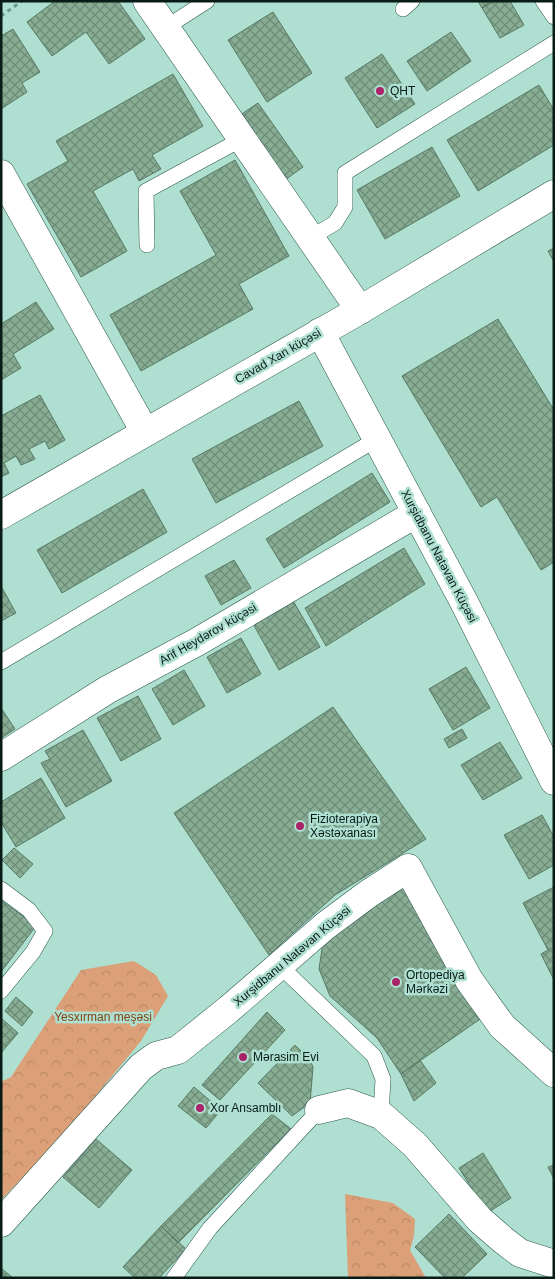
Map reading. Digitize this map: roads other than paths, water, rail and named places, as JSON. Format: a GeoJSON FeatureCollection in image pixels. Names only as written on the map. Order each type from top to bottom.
{"type":"FeatureCollection","features":[{"type":"Feature","properties":{"kind":"street"},"geometry":{"type":"LineString","coordinates":[[147,1],[360,310]]}},
{"type":"Feature","properties":{"kind":"street"},"geometry":{"type":"LineString","coordinates":[[1,174],[145,432]]}},
{"type":"Feature","properties":{"kind":"street","name":"Cavad Xan küçəsi"},"geometry":{"type":"LineString","coordinates":[[1,515],[360,310],[554,194]]}},
{"type":"Feature","properties":{"kind":"street","name":"Xurşidbanu Natəvan Küçəsi"},"geometry":{"type":"LineString","coordinates":[[320,332],[417,513],[554,781]]}},
{"type":"Feature","properties":{"kind":"street","name":"Arif Heydərov küçəsi"},"geometry":{"type":"LineString","coordinates":[[1,757],[107,690],[197,642],[417,513]]}},
{"type":"Feature","properties":{"kind":"street","name":"Xurşidbanu Natəvan Küçəsi"},"geometry":{"type":"LineString","coordinates":[[1,1223],[141,1067],[156,1056],[178,1050],[280,966],[324,926],[408,868],[469,980],[502,1026],[554,1073]]}},
{"type":"Feature","properties":{"kind":"street"},"geometry":{"type":"LineString","coordinates":[[319,1110],[348,1103],[381,1114],[415,1145],[480,1220],[503,1240],[520,1253],[554,1264]]}},
{"type":"Feature","properties":{"kind":"lane"},"geometry":{"type":"LineString","coordinates":[[166,28],[207,1]]}},
{"type":"Feature","properties":{"kind":"lane"},"geometry":{"type":"LineString","coordinates":[[543,1],[554,17]]}},
{"type":"Feature","properties":{"kind":"lane"},"geometry":{"type":"LineString","coordinates":[[310,238],[335,223],[345,207],[345,173],[554,43]]}},
{"type":"Feature","properties":{"kind":"lane"},"geometry":{"type":"LineString","coordinates":[[147,245],[146,191],[242,139]]}},
{"type":"Feature","properties":{"kind":"lane"},"geometry":{"type":"LineString","coordinates":[[1,662],[377,439]]}},
{"type":"Feature","properties":{"kind":"lane"},"geometry":{"type":"LineString","coordinates":[[1,889],[30,910],[45,931],[33,952],[1,991]]}},
{"type":"Feature","properties":{"kind":"lane"},"geometry":{"type":"LineString","coordinates":[[280,966],[374,1056],[383,1079],[381,1114]]}},
{"type":"Feature","properties":{"kind":"lane"},"geometry":{"type":"LineString","coordinates":[[174,1278],[210,1228],[319,1110]]}},
{"type":"Feature","properties":{"kind":"place","name":"QHT"},"geometry":{"type":"Point","coordinates":[380,91]}},
{"type":"Feature","properties":{"kind":"place","name":"Fizioterapiya Xəstəxanası"},"geometry":{"type":"Point","coordinates":[300,826]}},
{"type":"Feature","properties":{"kind":"place","name":"Ortopediya Mərkəzi"},"geometry":{"type":"Point","coordinates":[396,982]}},
{"type":"Feature","properties":{"kind":"place","name":"Mərasim Evi"},"geometry":{"type":"Point","coordinates":[243,1057]}},
{"type":"Feature","properties":{"kind":"place","name":"Xor Ansamblı"},"geometry":{"type":"Point","coordinates":[200,1108]}},
{"type":"Feature","properties":{"kind":"park label","name":"Yesxırman meşəsi"},"geometry":{"type":"Point","coordinates":[103,1017]}}]}
